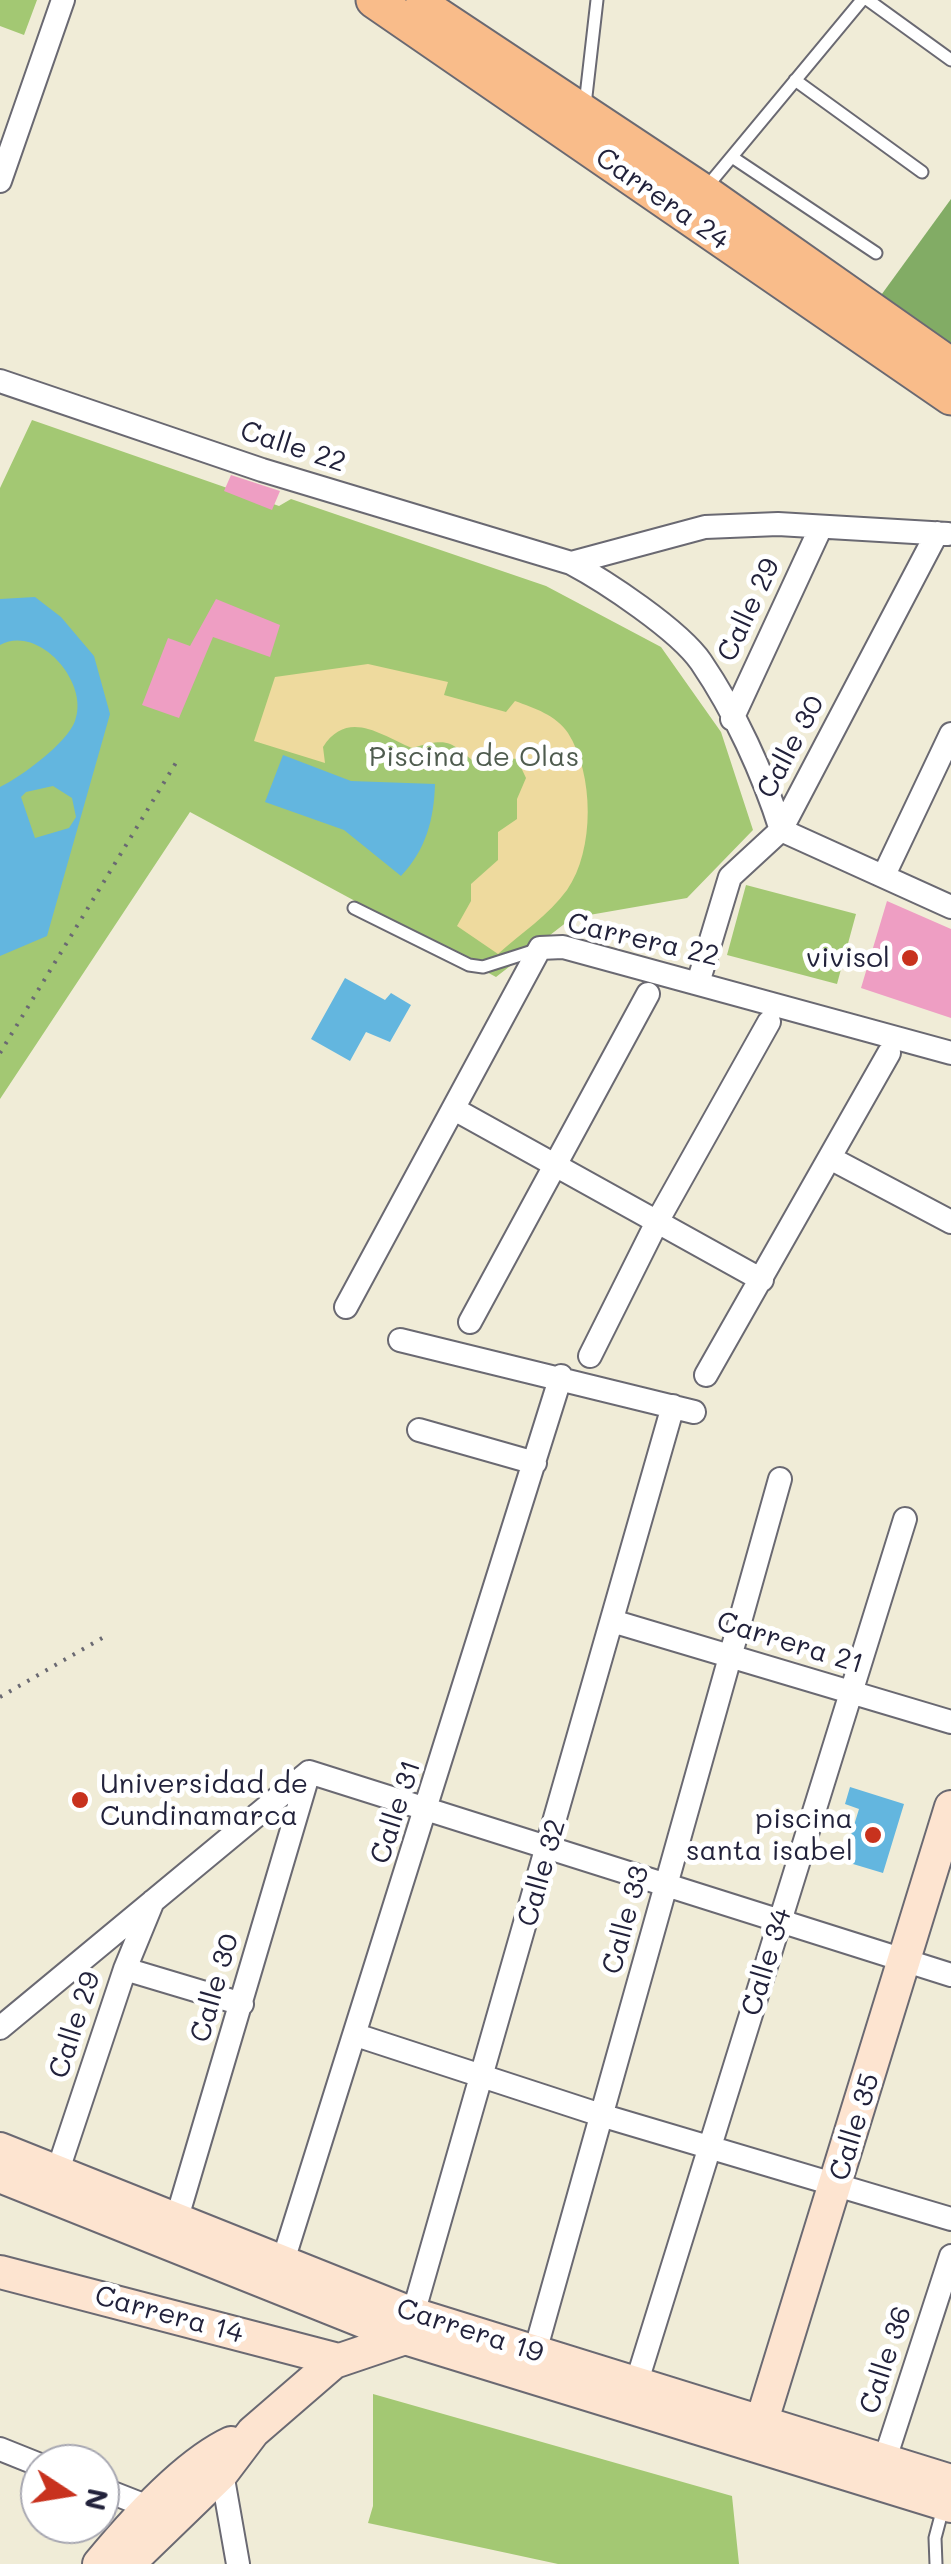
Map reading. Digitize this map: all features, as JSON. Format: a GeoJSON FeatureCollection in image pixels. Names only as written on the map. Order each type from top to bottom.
{"type":"FeatureCollection","features":[{"type":"Feature","properties":{"kind":"main road","name":"Carrera 24"},"geometry":{"type":"LineString","coordinates":[[374,0],[582,128],[951,366]]}},
{"type":"Feature","properties":{"kind":"main road","name":"Carrera 24"},"geometry":{"type":"LineString","coordinates":[[415,0],[582,128]]}},
{"type":"Feature","properties":{"kind":"main road","name":"Carrera 24"},"geometry":{"type":"LineString","coordinates":[[693,202],[951,398]]}},
{"type":"Feature","properties":{"kind":"street"},"geometry":{"type":"LineString","coordinates":[[0,180],[64,0]]}},
{"type":"Feature","properties":{"kind":"street","name":"Calle 22"},"geometry":{"type":"LineString","coordinates":[[0,380],[262,470],[570,564],[606,582],[699,658],[767,784],[781,830]]}},
{"type":"Feature","properties":{"kind":"street"},"geometry":{"type":"LineString","coordinates":[[570,564],[704,528],[820,527],[944,533]]}},
{"type":"Feature","properties":{"kind":"street","name":"Calle 29"},"geometry":{"type":"LineString","coordinates":[[732,719],[820,527]]}},
{"type":"Feature","properties":{"kind":"street","name":"Calle 30"},"geometry":{"type":"LineString","coordinates":[[698,982],[730,877],[781,830],[944,533]]}},
{"type":"Feature","properties":{"kind":"street"},"geometry":{"type":"LineString","coordinates":[[884,875],[951,734]]}},
{"type":"Feature","properties":{"kind":"street"},"geometry":{"type":"LineString","coordinates":[[781,830],[951,907]]}},
{"type":"Feature","properties":{"kind":"street","name":"Carrera 22"},"geometry":{"type":"LineString","coordinates":[[346,1307],[540,948],[563,947],[951,1053]]}},
{"type":"Feature","properties":{"kind":"street"},"geometry":{"type":"LineString","coordinates":[[470,1322],[648,994]]}},
{"type":"Feature","properties":{"kind":"street"},"geometry":{"type":"LineString","coordinates":[[590,1356],[658,1220],[769,1022]]}},
{"type":"Feature","properties":{"kind":"street"},"geometry":{"type":"LineString","coordinates":[[706,1375],[889,1053]]}},
{"type":"Feature","properties":{"kind":"street"},"geometry":{"type":"LineString","coordinates":[[454,1109],[762,1280]]}},
{"type":"Feature","properties":{"kind":"street"},"geometry":{"type":"LineString","coordinates":[[830,1158],[951,1222]]}},
{"type":"Feature","properties":{"kind":"street"},"geometry":{"type":"LineString","coordinates":[[400,1340],[561,1376]]}},
{"type":"Feature","properties":{"kind":"street","name":"Calle 32"},"geometry":{"type":"LineString","coordinates":[[409,2326],[484,2077],[612,1621],[684,1409],[561,1376]]}},
{"type":"Feature","properties":{"kind":"street","name":"Calle 31"},"geometry":{"type":"LineString","coordinates":[[282,2264],[428,1810],[561,1376]]}},
{"type":"Feature","properties":{"kind":"street"},"geometry":{"type":"LineString","coordinates":[[419,1430],[535,1463]]}},
{"type":"Feature","properties":{"kind":"street","name":"Calle 33"},"geometry":{"type":"LineString","coordinates":[[532,2364],[780,1479]]}},
{"type":"Feature","properties":{"kind":"street","name":"Calle 34"},"geometry":{"type":"LineString","coordinates":[[633,2395],[905,1519]]}},
{"type":"Feature","properties":{"kind":"street","name":"Carrera 21"},"geometry":{"type":"LineString","coordinates":[[612,1621],[951,1722]]}},
{"type":"Feature","properties":{"kind":"street"},"geometry":{"type":"LineString","coordinates":[[0,2028],[309,1772],[951,1976]]}},
{"type":"Feature","properties":{"kind":"street","name":"Calle 30"},"geometry":{"type":"LineString","coordinates":[[176,2221],[309,1772]]}},
{"type":"Feature","properties":{"kind":"street","name":"Calle 35"},"geometry":{"type":"LineString","coordinates":[[758,2434],[951,1807]]}},
{"type":"Feature","properties":{"kind":"street","name":"Calle 29"},"geometry":{"type":"LineString","coordinates":[[57,2173],[125,1968],[154,1898]]}},
{"type":"Feature","properties":{"kind":"street"},"geometry":{"type":"LineString","coordinates":[[125,1968],[242,2004]]}},
{"type":"Feature","properties":{"kind":"street"},"geometry":{"type":"LineString","coordinates":[[356,2036],[604,2116],[951,2220]]}},
{"type":"Feature","properties":{"kind":"street","name":"Carrera 19"},"geometry":{"type":"LineString","coordinates":[[4,2162],[57,2173],[282,2264],[334,2298]]}},
{"type":"Feature","properties":{"kind":"street","name":"Carrera 19"},"geometry":{"type":"LineString","coordinates":[[4,2162],[409,2326],[881,2471],[949,2497]]}},
{"type":"Feature","properties":{"kind":"street","name":"Calle 36"},"geometry":{"type":"LineString","coordinates":[[881,2471],[951,2256]]}},
{"type":"Feature","properties":{"kind":"street","name":"Carrera 14"},"geometry":{"type":"LineString","coordinates":[[7,2272],[338,2360]]}},
{"type":"Feature","properties":{"kind":"street"},"geometry":{"type":"LineString","coordinates":[[334,2298],[338,2360]]}},
{"type":"Feature","properties":{"kind":"street"},"geometry":{"type":"LineString","coordinates":[[128,2564],[160,2516],[209,2456],[253,2432],[338,2360],[409,2326]]}},
{"type":"Feature","properties":{"kind":"street"},"geometry":{"type":"LineString","coordinates":[[99,2564],[222,2474],[253,2432]]}},
{"type":"Feature","properties":{"kind":"street"},"geometry":{"type":"LineString","coordinates":[[222,2474],[238,2564]]}},
{"type":"Feature","properties":{"kind":"street"},"geometry":{"type":"LineString","coordinates":[[120,2497],[160,2516]]}},
{"type":"Feature","properties":{"kind":"lane"},"geometry":{"type":"LineString","coordinates":[[582,128],[597,0]]}},
{"type":"Feature","properties":{"kind":"lane"},"geometry":{"type":"LineString","coordinates":[[693,202],[865,0],[951,60]]}},
{"type":"Feature","properties":{"kind":"lane"},"geometry":{"type":"LineString","coordinates":[[795,80],[922,172]]}},
{"type":"Feature","properties":{"kind":"lane"},"geometry":{"type":"LineString","coordinates":[[732,157],[876,254]]}},
{"type":"Feature","properties":{"kind":"lane"},"geometry":{"type":"LineString","coordinates":[[354,908],[468,965],[483,967],[540,948]]}},
{"type":"Feature","properties":{"kind":"lane"},"geometry":{"type":"LineString","coordinates":[[936,2564],[936,2538],[949,2497]]}},
{"type":"Feature","properties":{"kind":"path"},"geometry":{"type":"LineString","coordinates":[[0,1053],[177,761]]}},
{"type":"Feature","properties":{"kind":"path"},"geometry":{"type":"LineString","coordinates":[[0,1697],[104,1637]]}},
{"type":"Feature","properties":{"kind":"green space"},"geometry":{"type":"Polygon","coordinates":[[[0,0],[37,0],[24,35],[0,26],[0,0]]]}},
{"type":"Feature","properties":{"kind":"green space"},"geometry":{"type":"Polygon","coordinates":[[[951,199],[951,349],[879,298],[951,199]]]}},
{"type":"Feature","properties":{"kind":"green space","name":"Piscina de Olas"},"geometry":{"type":"Polygon","coordinates":[[[32,420],[279,506],[291,499],[546,586],[661,647],[721,732],[753,830],[687,898],[572,918],[496,977],[190,812],[0,1099],[0,488],[32,420]]]}},
{"type":"Feature","properties":{"kind":"green space"},"geometry":{"type":"Polygon","coordinates":[[[746,885],[856,914],[837,984],[727,955],[746,885]]]}},
{"type":"Feature","properties":{"kind":"green space"},"geometry":{"type":"Polygon","coordinates":[[[373,2394],[732,2496],[739,2564],[558,2564],[368,2523],[373,2506],[373,2394]]]}},
{"type":"Feature","properties":{"kind":"sand"},"geometry":{"type":"Polygon","coordinates":[[[368,664],[448,682],[444,695],[506,712],[515,701],[530,706],[557,721],[577,750],[588,812],[583,854],[576,873],[552,908],[498,954],[457,926],[471,901],[471,884],[498,860],[498,832],[517,819],[517,799],[526,778],[517,759],[507,758],[483,768],[451,744],[437,742],[412,748],[366,728],[354,727],[333,735],[323,747],[325,763],[254,741],[275,677],[368,664]]]}},
{"type":"Feature","properties":{"kind":"water"},"geometry":{"type":"Polygon","coordinates":[[[35,597],[61,617],[94,656],[110,714],[47,936],[0,956],[0,787],[31,768],[63,739],[75,721],[78,706],[68,675],[45,650],[15,641],[0,645],[0,599],[35,597]],[[53,786],[26,792],[21,797],[35,838],[69,828],[76,817],[72,798],[53,786]]]}},
{"type":"Feature","properties":{"kind":"water"},"geometry":{"type":"Polygon","coordinates":[[[283,755],[351,781],[435,784],[427,833],[417,856],[401,876],[344,830],[265,802],[283,755]]]}},
{"type":"Feature","properties":{"kind":"water"},"geometry":{"type":"Polygon","coordinates":[[[345,978],[385,1000],[391,993],[411,1005],[390,1042],[366,1032],[350,1061],[311,1039],[345,978]]]}},
{"type":"Feature","properties":{"kind":"water","name":"piscina santa isabel"},"geometry":{"type":"Polygon","coordinates":[[[850,1787],[904,1804],[883,1873],[843,1861],[859,1809],[845,1804],[850,1787]]]}},
{"type":"Feature","properties":{"kind":"building"},"geometry":{"type":"Polygon","coordinates":[[[231,475],[280,491],[272,510],[224,491],[231,475]]]}},
{"type":"Feature","properties":{"kind":"building"},"geometry":{"type":"Polygon","coordinates":[[[216,599],[280,625],[270,657],[213,637],[179,718],[142,705],[168,638],[190,646],[216,599]]]}},
{"type":"Feature","properties":{"kind":"building","name":"vivisol"},"geometry":{"type":"Polygon","coordinates":[[[887,901],[951,929],[951,1018],[861,988],[887,901]]]}},
{"type":"Feature","properties":{"kind":"place","name":"vivisol"},"geometry":{"type":"Point","coordinates":[910,958]}},
{"type":"Feature","properties":{"kind":"place","name":"Universidad de Cundinamarca"},"geometry":{"type":"Point","coordinates":[80,1800]}},
{"type":"Feature","properties":{"kind":"place","name":"piscina santa isabel"},"geometry":{"type":"Point","coordinates":[873,1835]}}]}
